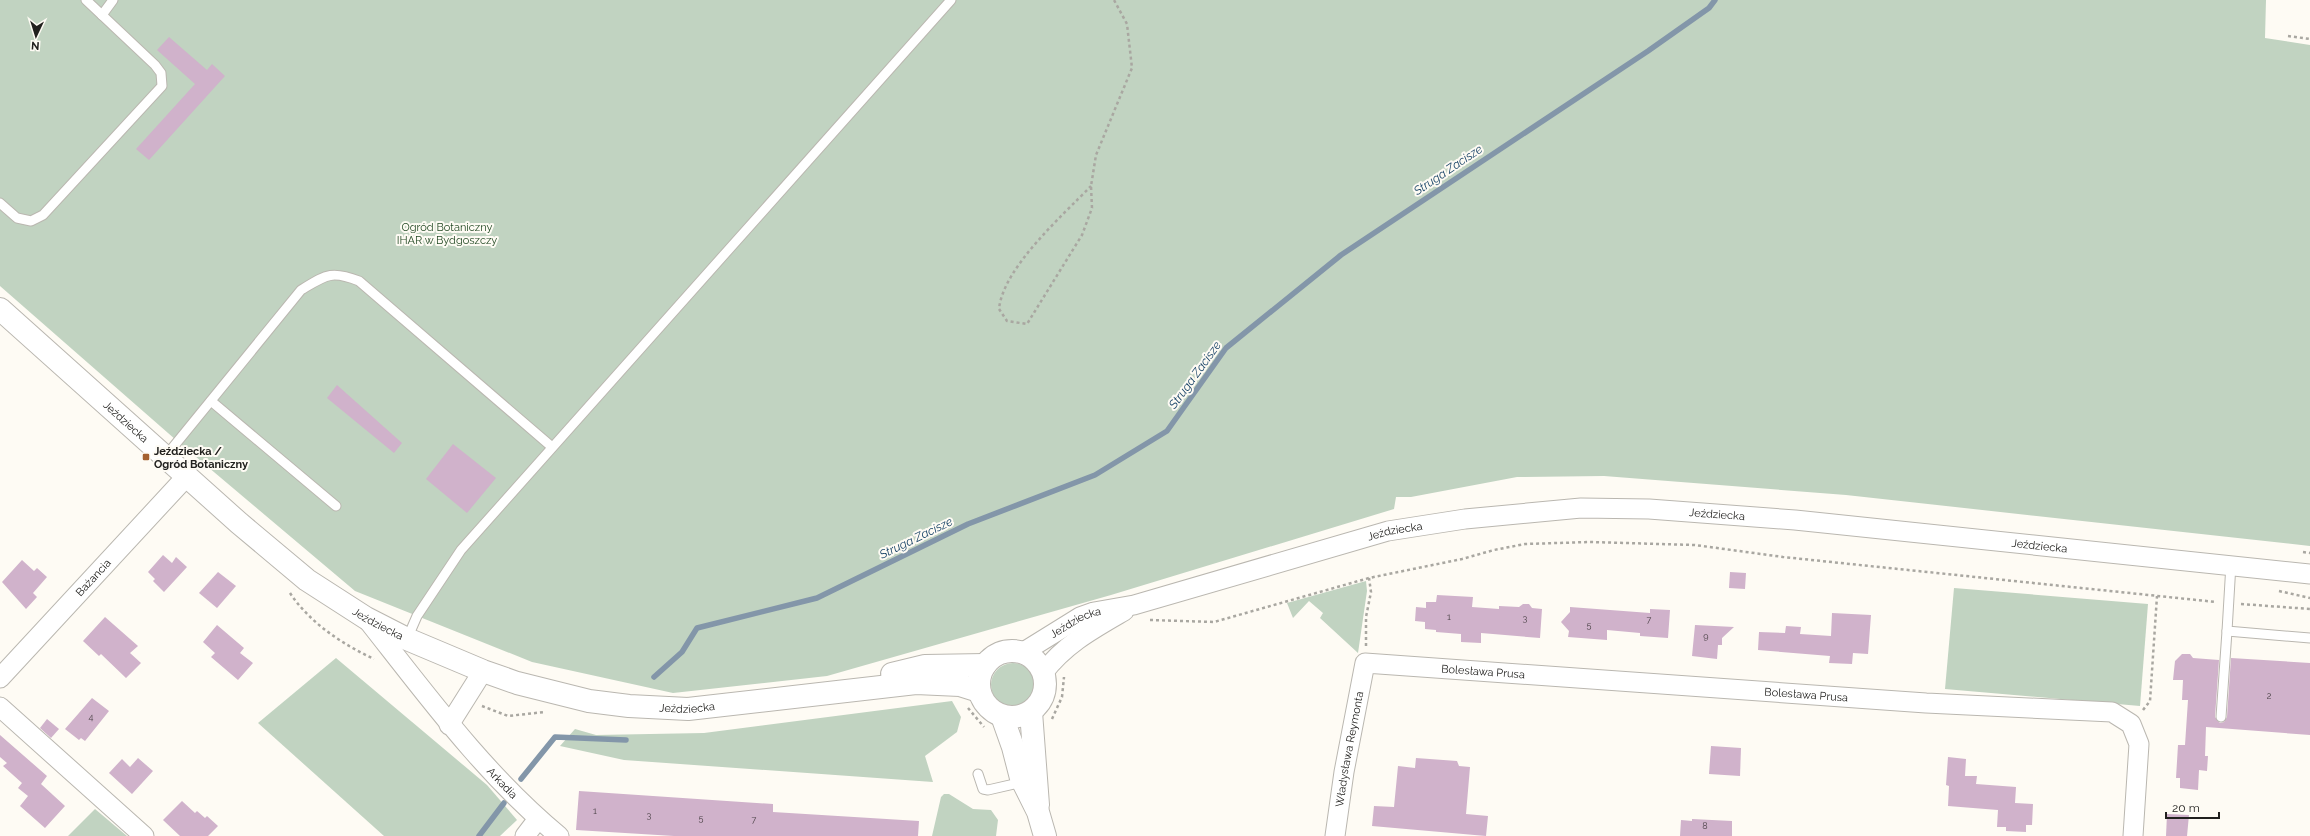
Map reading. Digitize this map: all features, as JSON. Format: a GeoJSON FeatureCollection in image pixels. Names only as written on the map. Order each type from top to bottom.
{"type":"FeatureCollection","features":[{"type":"Feature","properties":{"kind":"street","name":"Jeździecka"},"geometry":{"type":"LineString","coordinates":[[0,309],[283,562],[334,599],[366,618],[407,639],[483,671],[517,683],[589,701],[680,708],[856,688],[941,683],[970,686],[973,698]]}},
{"type":"Feature","properties":{"kind":"street","name":"Bażancia"},"geometry":{"type":"LineString","coordinates":[[0,678],[187,476]]}},
{"type":"Feature","properties":{"kind":"street","name":"Jeździecka"},"geometry":{"type":"LineString","coordinates":[[1022,653],[1080,617],[1094,612],[1134,605],[1388,531],[1465,519],[1581,508],[1649,508],[1795,520],[2145,557],[2231,564],[2310,574]]}},
{"type":"Feature","properties":{"kind":"street","name":"Jeździecka"},"geometry":{"type":"LineString","coordinates":[[1054,674],[1056,656],[1070,643],[1134,605]]}},
{"type":"Feature","properties":{"kind":"street","name":"Arkadia"},"geometry":{"type":"LineString","coordinates":[[366,618],[449,725],[538,819],[559,836]]}},
{"type":"Feature","properties":{"kind":"street"},"geometry":{"type":"LineString","coordinates":[[995,723],[1030,712],[1039,704],[1044,695],[1045,683],[1054,674],[1034,659],[1022,653],[1012,651],[1000,654],[985,665],[973,698],[984,702],[992,711],[995,723],[1038,812],[1045,836]]}},
{"type":"Feature","properties":{"kind":"street","name":"Bolesława Prusa"},"geometry":{"type":"LineString","coordinates":[[1366,663],[1926,703],[2112,712],[2131,724]]}},
{"type":"Feature","properties":{"kind":"street","name":"Władysława Reymonta"},"geometry":{"type":"LineString","coordinates":[[1335,836],[1344,772],[1366,663]]}},
{"type":"Feature","properties":{"kind":"street","name":"Jeździecka"},"geometry":{"type":"LineString","coordinates":[[856,688],[892,674],[925,666],[985,665]]}},
{"type":"Feature","properties":{"kind":"street"},"geometry":{"type":"LineString","coordinates":[[449,725],[483,671]]}},
{"type":"Feature","properties":{"kind":"street"},"geometry":{"type":"LineString","coordinates":[[0,707],[144,836]]}},
{"type":"Feature","properties":{"kind":"street"},"geometry":{"type":"LineString","coordinates":[[1030,712],[1038,812]]}},
{"type":"Feature","properties":{"kind":"street"},"geometry":{"type":"LineString","coordinates":[[2131,724],[2139,744],[2133,836]]}},
{"type":"Feature","properties":{"kind":"street"},"geometry":{"type":"LineString","coordinates":[[525,836],[538,819]]}},
{"type":"Feature","properties":{"kind":"lane"},"geometry":{"type":"LineString","coordinates":[[0,203],[16,218],[31,221],[43,215],[162,86],[161,73],[155,65],[86,0]]}},
{"type":"Feature","properties":{"kind":"lane"},"geometry":{"type":"LineString","coordinates":[[102,15],[113,0]]}},
{"type":"Feature","properties":{"kind":"lane"},"geometry":{"type":"LineString","coordinates":[[407,639],[417,616],[461,550],[552,446],[951,0]]}},
{"type":"Feature","properties":{"kind":"lane"},"geometry":{"type":"LineString","coordinates":[[165,457],[301,290],[322,278],[341,274],[359,281],[552,446]]}},
{"type":"Feature","properties":{"kind":"lane"},"geometry":{"type":"LineString","coordinates":[[211,401],[336,506]]}},
{"type":"Feature","properties":{"kind":"lane"},"geometry":{"type":"LineString","coordinates":[[2221,717],[2231,564]]}},
{"type":"Feature","properties":{"kind":"lane"},"geometry":{"type":"LineString","coordinates":[[2227,631],[2310,638]]}},
{"type":"Feature","properties":{"kind":"lane"},"geometry":{"type":"LineString","coordinates":[[978,774],[983,789],[988,790],[1023,782]]}},
{"type":"Feature","properties":{"kind":"path"},"geometry":{"type":"LineString","coordinates":[[1091,186],[1024,257],[1000,296],[999,309],[1007,320],[1027,324],[1078,241],[1092,208],[1091,186],[1096,155],[1132,68],[1128,24],[1114,0]]}},
{"type":"Feature","properties":{"kind":"path"},"geometry":{"type":"LineString","coordinates":[[2288,36],[2310,39]]}},
{"type":"Feature","properties":{"kind":"path"},"geometry":{"type":"LineString","coordinates":[[1145,621],[1214,622],[1369,578],[1462,559],[1524,544],[1652,542],[1695,545],[1783,557],[2157,596],[2310,609]]}},
{"type":"Feature","properties":{"kind":"path"},"geometry":{"type":"LineString","coordinates":[[2303,552],[2310,553]]}},
{"type":"Feature","properties":{"kind":"path"},"geometry":{"type":"LineString","coordinates":[[1366,663],[1366,617],[1371,592],[1369,578]]}},
{"type":"Feature","properties":{"kind":"path"},"geometry":{"type":"LineString","coordinates":[[288,589],[300,608],[345,645],[379,662]]}},
{"type":"Feature","properties":{"kind":"path"},"geometry":{"type":"LineString","coordinates":[[2272,589],[2310,598]]}},
{"type":"Feature","properties":{"kind":"path"},"geometry":{"type":"LineString","coordinates":[[2131,724],[2150,701],[2157,596]]}},
{"type":"Feature","properties":{"kind":"path"},"geometry":{"type":"LineString","coordinates":[[1051,722],[1062,697],[1054,674]]}},
{"type":"Feature","properties":{"kind":"path"},"geometry":{"type":"LineString","coordinates":[[973,698],[974,718],[995,723]]}},
{"type":"Feature","properties":{"kind":"path"},"geometry":{"type":"LineString","coordinates":[[465,699],[508,716],[551,711]]}},
{"type":"Feature","properties":{"kind":"green space","name":"Ogród Botaniczny IHAR w Bydgoszczy"},"geometry":{"type":"Polygon","coordinates":[[[0,0],[2266,0],[2265,38],[2310,45],[2310,546],[1846,495],[1604,476],[1517,477],[1411,497],[1396,497],[1394,509],[1111,595],[827,676],[673,693],[532,662],[355,591],[176,440],[0,286],[0,0]]]}},
{"type":"Feature","properties":{"kind":"green space"},"geometry":{"type":"Polygon","coordinates":[[[1366,581],[1367,591],[1358,653],[1320,618],[1323,613],[1309,601],[1293,618],[1287,603],[1366,581]]]}},
{"type":"Feature","properties":{"kind":"green space"},"geometry":{"type":"Polygon","coordinates":[[[1954,588],[2148,604],[2140,706],[1945,689],[1954,588]]]}},
{"type":"Feature","properties":{"kind":"green space"},"geometry":{"type":"Polygon","coordinates":[[[336,658],[487,785],[517,820],[500,836],[384,836],[258,723],[336,658]]]}},
{"type":"Feature","properties":{"kind":"green space"},"geometry":{"type":"Polygon","coordinates":[[[1013,663],[1025,667],[1031,673],[1035,685],[1031,697],[1025,703],[1013,707],[1001,703],[995,697],[991,685],[995,673],[1001,667],[1013,663]]]}},
{"type":"Feature","properties":{"kind":"green space"},"geometry":{"type":"Polygon","coordinates":[[[952,701],[961,717],[957,732],[925,756],[933,782],[624,760],[560,746],[575,729],[596,735],[704,733],[952,701]]]}},
{"type":"Feature","properties":{"kind":"green space"},"geometry":{"type":"Polygon","coordinates":[[[944,794],[949,794],[973,809],[991,810],[998,820],[996,836],[932,836],[941,797],[944,794]]]}},
{"type":"Feature","properties":{"kind":"green space"},"geometry":{"type":"Polygon","coordinates":[[[95,809],[127,836],[68,836],[95,809]]]}},
{"type":"Feature","properties":{"kind":"building"},"geometry":{"type":"Polygon","coordinates":[[[169,37],[207,70],[212,64],[225,76],[149,160],[136,149],[195,84],[157,50],[169,37]]]}},
{"type":"Feature","properties":{"kind":"building"},"geometry":{"type":"Polygon","coordinates":[[[337,385],[402,443],[394,453],[327,398],[337,385]]]}},
{"type":"Feature","properties":{"kind":"building"},"geometry":{"type":"Polygon","coordinates":[[[453,444],[496,478],[467,513],[426,479],[453,444]]]}},
{"type":"Feature","properties":{"kind":"building"},"geometry":{"type":"Polygon","coordinates":[[[163,555],[172,563],[176,557],[187,567],[164,592],[153,581],[155,579],[148,572],[163,555]]]}},
{"type":"Feature","properties":{"kind":"building"},"geometry":{"type":"Polygon","coordinates":[[[22,560],[34,571],[37,568],[47,577],[33,593],[37,597],[26,609],[2,582],[22,560]]]}},
{"type":"Feature","properties":{"kind":"building"},"geometry":{"type":"Polygon","coordinates":[[[218,572],[236,586],[217,608],[199,593],[218,572]]]}},
{"type":"Feature","properties":{"kind":"building"},"geometry":{"type":"Polygon","coordinates":[[[1730,572],[1746,573],[1745,589],[1729,588],[1730,572]]]}},
{"type":"Feature","properties":{"kind":"building"},"geometry":{"type":"Polygon","coordinates":[[[1437,595],[1473,597],[1472,607],[1499,609],[1499,606],[1519,607],[1523,604],[1529,604],[1532,608],[1542,609],[1540,638],[1481,633],[1481,643],[1461,642],[1461,634],[1436,632],[1436,630],[1425,629],[1425,622],[1415,621],[1416,607],[1426,608],[1426,602],[1436,602],[1437,595]]]}},
{"type":"Feature","properties":{"kind":"building"},"geometry":{"type":"Polygon","coordinates":[[[1570,607],[1650,613],[1650,609],[1670,610],[1668,638],[1640,636],[1640,633],[1607,630],[1607,640],[1568,637],[1569,631],[1561,622],[1570,612],[1570,607]]]}},
{"type":"Feature","properties":{"kind":"building"},"geometry":{"type":"Polygon","coordinates":[[[1832,613],[1871,615],[1868,654],[1853,653],[1852,664],[1829,663],[1830,656],[1758,650],[1759,632],[1785,633],[1786,626],[1801,627],[1800,634],[1831,636],[1832,613]]]}},
{"type":"Feature","properties":{"kind":"building"},"geometry":{"type":"Polygon","coordinates":[[[105,617],[138,646],[130,653],[141,663],[126,678],[101,654],[99,656],[83,641],[105,617]]]}},
{"type":"Feature","properties":{"kind":"building"},"geometry":{"type":"Polygon","coordinates":[[[217,625],[244,648],[240,653],[253,663],[238,680],[211,657],[215,653],[203,642],[217,625]]]}},
{"type":"Feature","properties":{"kind":"building"},"geometry":{"type":"Polygon","coordinates":[[[1695,625],[1734,627],[1722,638],[1722,645],[1718,645],[1717,659],[1692,656],[1695,625]]]}},
{"type":"Feature","properties":{"kind":"building"},"geometry":{"type":"Polygon","coordinates":[[[2182,654],[2190,654],[2193,658],[2219,660],[2215,717],[2220,723],[2224,722],[2227,717],[2231,658],[2310,663],[2310,735],[2206,727],[2205,756],[2208,756],[2207,771],[2199,770],[2198,790],[2180,788],[2180,778],[2176,778],[2178,745],[2185,745],[2188,700],[2182,700],[2183,680],[2173,680],[2175,661],[2182,654]]]}},
{"type":"Feature","properties":{"kind":"building"},"geometry":{"type":"Polygon","coordinates":[[[92,698],[109,711],[85,741],[81,738],[79,740],[65,729],[92,698]]]}},
{"type":"Feature","properties":{"kind":"building"},"geometry":{"type":"Polygon","coordinates":[[[47,719],[59,729],[51,738],[40,728],[47,719]]]}},
{"type":"Feature","properties":{"kind":"building"},"geometry":{"type":"Polygon","coordinates":[[[0,735],[47,776],[41,784],[65,806],[45,828],[20,806],[28,796],[18,788],[22,783],[3,766],[7,763],[0,757],[0,735]]]}},
{"type":"Feature","properties":{"kind":"building"},"geometry":{"type":"Polygon","coordinates":[[[1711,746],[1741,748],[1740,776],[1709,774],[1711,746]]]}},
{"type":"Feature","properties":{"kind":"building"},"geometry":{"type":"Polygon","coordinates":[[[1948,757],[1966,759],[1965,776],[1977,776],[1976,784],[2016,787],[2015,803],[2033,804],[2032,825],[2026,825],[2026,832],[2006,831],[2006,827],[1997,827],[1998,810],[1948,806],[1949,786],[1946,785],[1948,757]]]}},
{"type":"Feature","properties":{"kind":"building"},"geometry":{"type":"Polygon","coordinates":[[[138,758],[153,771],[132,794],[109,773],[122,759],[130,767],[138,758]]]}},
{"type":"Feature","properties":{"kind":"building"},"geometry":{"type":"Polygon","coordinates":[[[1416,758],[1457,761],[1459,766],[1470,767],[1466,814],[1488,816],[1486,836],[1372,826],[1374,806],[1394,807],[1398,766],[1415,768],[1416,758]]]}},
{"type":"Feature","properties":{"kind":"building"},"geometry":{"type":"Polygon","coordinates":[[[579,791],[773,804],[773,812],[919,821],[918,836],[674,836],[576,830],[579,791]]]}},
{"type":"Feature","properties":{"kind":"building"},"geometry":{"type":"Polygon","coordinates":[[[182,801],[195,813],[197,811],[205,818],[207,816],[218,826],[208,836],[180,836],[163,820],[182,801]]]}},
{"type":"Feature","properties":{"kind":"building"},"geometry":{"type":"Polygon","coordinates":[[[2167,814],[2189,815],[2187,836],[2166,836],[2167,814]]]}},
{"type":"Feature","properties":{"kind":"building"},"geometry":{"type":"Polygon","coordinates":[[[1692,819],[1732,821],[1732,836],[1680,836],[1681,820],[1692,821],[1692,819]]]}},
{"type":"Feature","properties":{"kind":"waterway","name":"Struga Zacisze"},"geometry":{"type":"LineString","coordinates":[[654,677],[682,652],[697,628],[817,598],[968,524],[1095,475],[1167,431],[1226,348],[1341,255],[1648,51],[1709,8],[1715,0]]}},
{"type":"Feature","properties":{"kind":"waterway","name":"Struga Zacisze"},"geometry":{"type":"LineString","coordinates":[[521,779],[555,737],[626,740]]}},
{"type":"Feature","properties":{"kind":"waterway","name":"Struga Zacisze"},"geometry":{"type":"LineString","coordinates":[[479,836],[504,803]]}},
{"type":"Feature","properties":{"kind":"place","name":"Jeździecka / Ogród Botaniczny"},"geometry":{"type":"Point","coordinates":[146,457]}}]}
